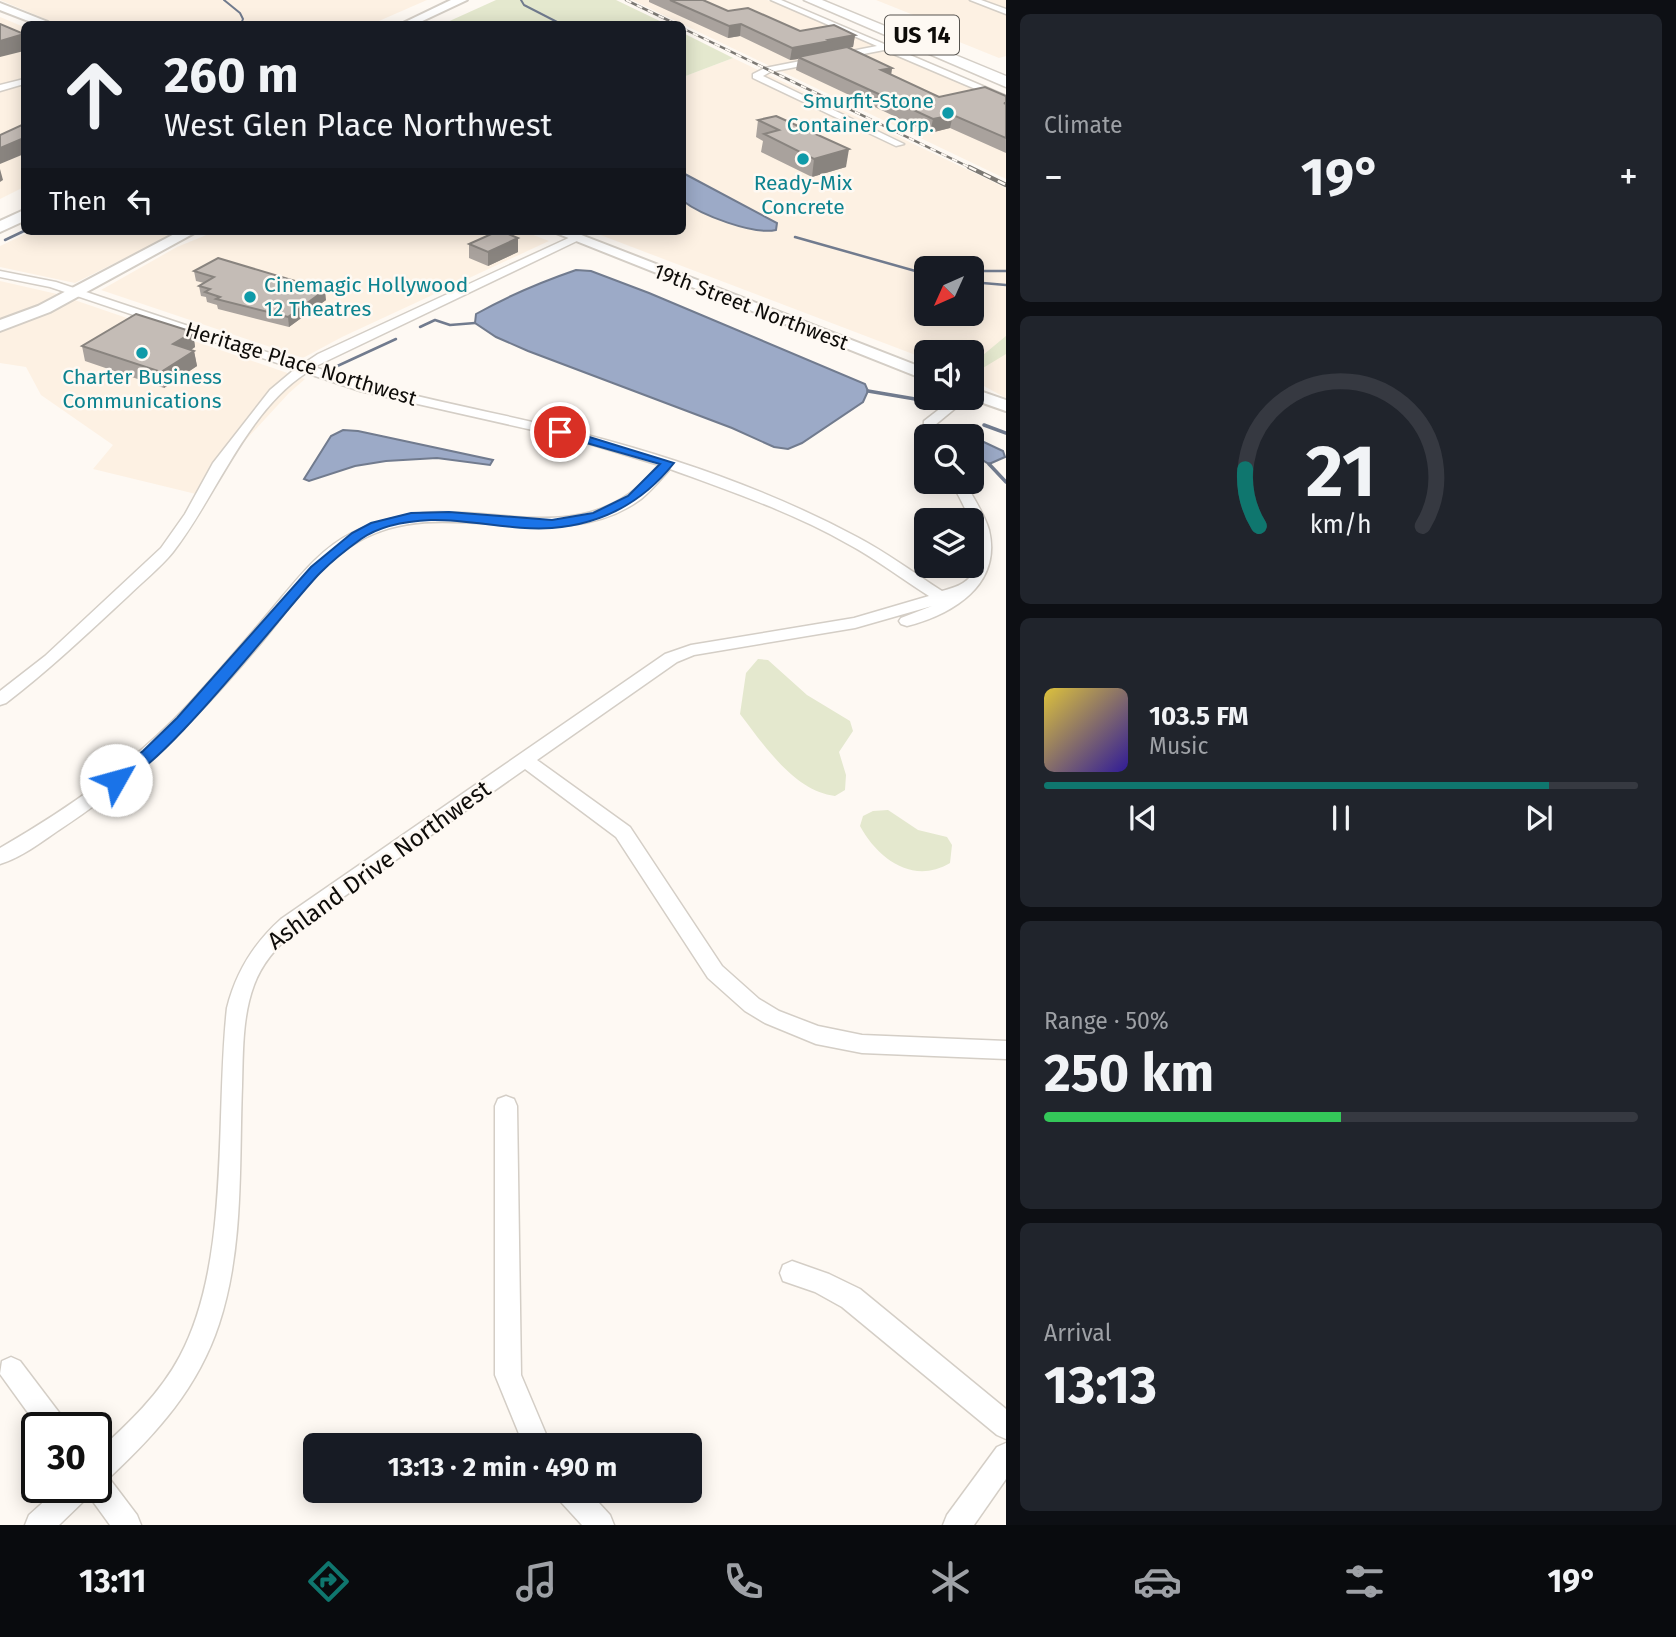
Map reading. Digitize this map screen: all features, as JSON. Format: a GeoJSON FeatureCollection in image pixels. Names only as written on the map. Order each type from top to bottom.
{"type":"FeatureCollection","features":[{"type":"Feature","properties":{"kind":"highway"},"geometry":{"type":"LineString","coordinates":[[796,0],[955,61]]}},
{"type":"Feature","properties":{"kind":"highway","name":"US 14"},"geometry":{"type":"LineString","coordinates":[[811,0],[1006,82]]}},
{"type":"Feature","properties":{"kind":"highway","name":"US 14"},"geometry":{"type":"LineString","coordinates":[[838,0],[1006,69]]}},
{"type":"Feature","properties":{"kind":"highway"},"geometry":{"type":"LineString","coordinates":[[844,0],[882,18]]}},
{"type":"Feature","properties":{"kind":"main road"},"geometry":{"type":"LineString","coordinates":[[414,21],[461,0]]}},
{"type":"Feature","properties":{"kind":"main road"},"geometry":{"type":"LineString","coordinates":[[433,21],[478,0]]}},
{"type":"Feature","properties":{"kind":"main road"},"geometry":{"type":"LineString","coordinates":[[0,211],[21,201]]}},
{"type":"Feature","properties":{"kind":"main road"},"geometry":{"type":"LineString","coordinates":[[0,227],[21,216]]}},
{"type":"Feature","properties":{"kind":"street"},"geometry":{"type":"LineString","coordinates":[[775,0],[1006,99]]}},
{"type":"Feature","properties":{"kind":"street"},"geometry":{"type":"LineString","coordinates":[[974,0],[1006,12]]}},
{"type":"Feature","properties":{"kind":"street"},"geometry":{"type":"LineString","coordinates":[[0,6],[15,21]]}},
{"type":"Feature","properties":{"kind":"street"},"geometry":{"type":"LineString","coordinates":[[886,47],[768,70],[756,76],[899,144]]}},
{"type":"Feature","properties":{"kind":"street"},"geometry":{"type":"LineString","coordinates":[[0,88],[21,83]]}},
{"type":"Feature","properties":{"kind":"street"},"geometry":{"type":"LineString","coordinates":[[0,326],[44,309],[184,235]]}},
{"type":"Feature","properties":{"kind":"street","name":"19th Street Northwest"},"geometry":{"type":"LineString","coordinates":[[567,235],[914,370]]}},
{"type":"Feature","properties":{"kind":"street"},"geometry":{"type":"LineString","coordinates":[[0,699],[51,660],[166,551],[192,515],[218,466],[274,393],[304,368],[575,238]]}},
{"type":"Feature","properties":{"kind":"street","name":"Heritage Place Northwest"},"geometry":{"type":"LineString","coordinates":[[0,275],[33,279],[77,292],[364,388],[580,437],[668,463],[826,527],[854,541],[945,600]]}},
{"type":"Feature","properties":{"kind":"street"},"geometry":{"type":"LineString","coordinates":[[984,398],[1006,406]]}},
{"type":"Feature","properties":{"kind":"street"},"geometry":{"type":"LineString","coordinates":[[929,424],[947,410]]}},
{"type":"Feature","properties":{"kind":"street"},"geometry":{"type":"LineString","coordinates":[[0,857],[87,802],[149,755],[183,722],[315,570],[344,544],[376,526],[411,517],[449,516],[552,524],[597,516],[633,498],[668,463]]}},
{"type":"Feature","properties":{"kind":"street","name":"Ashland Drive Northwest"},"geometry":{"type":"LineString","coordinates":[[112,1456],[146,1424],[177,1385],[200,1343],[216,1296],[222,1250],[234,1028],[241,989],[265,946],[288,925],[681,653],[855,623],[880,625],[905,622],[935,612],[945,600],[973,585],[985,563],[988,538],[976,506],[967,494]]}},
{"type":"Feature","properties":{"kind":"street"},"geometry":{"type":"LineString","coordinates":[[525,760],[623,832],[715,972],[742,997],[772,1017],[816,1035],[862,1044],[1006,1050]]}},
{"type":"Feature","properties":{"kind":"street"},"geometry":{"type":"LineString","coordinates":[[506,1106],[506,1332],[509,1375],[519,1407],[532,1433]]}},
{"type":"Feature","properties":{"kind":"street"},"geometry":{"type":"LineString","coordinates":[[792,1273],[836,1289],[869,1310],[1006,1426]]}},
{"type":"Feature","properties":{"kind":"street"},"geometry":{"type":"LineString","coordinates":[[11,1370],[43,1412]]}},
{"type":"Feature","properties":{"kind":"street"},"geometry":{"type":"LineString","coordinates":[[957,1525],[1006,1456]]}},
{"type":"Feature","properties":{"kind":"street"},"geometry":{"type":"LineString","coordinates":[[39,1525],[63,1503]]}},
{"type":"Feature","properties":{"kind":"street"},"geometry":{"type":"LineString","coordinates":[[111,1503],[127,1525]]}},
{"type":"Feature","properties":{"kind":"street"},"geometry":{"type":"LineString","coordinates":[[580,1503],[600,1525]]}},
{"type":"Feature","properties":{"kind":"shaded area"},"geometry":{"type":"Polygon","coordinates":[[[0,0],[427,0],[379,21],[50,21],[0,0]]]}},
{"type":"Feature","properties":{"kind":"shaded area"},"geometry":{"type":"Polygon","coordinates":[[[632,0],[767,0],[792,8],[1006,101],[1006,179],[686,26],[686,21],[676,21],[632,0]]]}},
{"type":"Feature","properties":{"kind":"shaded area"},"geometry":{"type":"Polygon","coordinates":[[[876,0],[1006,0],[1006,56],[999,58],[937,33],[951,30],[876,0]]]}},
{"type":"Feature","properties":{"kind":"shaded area"},"geometry":{"type":"Polygon","coordinates":[[[0,17],[21,26],[21,188],[0,199],[0,17]]]}},
{"type":"Feature","properties":{"kind":"shaded area"},"geometry":{"type":"Polygon","coordinates":[[[733,58],[1006,188],[1006,398],[984,386],[984,340],[914,340],[914,354],[600,235],[686,235],[686,76],[733,58]]]}},
{"type":"Feature","properties":{"kind":"shaded area"},"geometry":{"type":"Polygon","coordinates":[[[23,235],[175,235],[75,283],[0,267],[0,246],[23,235]]]}},
{"type":"Feature","properties":{"kind":"shaded area"},"geometry":{"type":"Polygon","coordinates":[[[206,235],[533,235],[549,241],[342,337],[303,358],[101,290],[177,247],[206,235]]]}},
{"type":"Feature","properties":{"kind":"shaded area"},"geometry":{"type":"Polygon","coordinates":[[[0,281],[57,294],[305,379],[196,494],[93,469],[113,445],[41,395],[26,367],[0,363],[0,281]]]}},
{"type":"Feature","properties":{"kind":"green space"},"geometry":{"type":"Polygon","coordinates":[[[496,0],[616,0],[660,21],[450,21],[496,0]]]}},
{"type":"Feature","properties":{"kind":"green space"},"geometry":{"type":"Polygon","coordinates":[[[686,34],[733,58],[686,76],[686,34]]]}},
{"type":"Feature","properties":{"kind":"green space"},"geometry":{"type":"Polygon","coordinates":[[[1006,336],[1006,354],[984,367],[984,354],[1006,336]]]}},
{"type":"Feature","properties":{"kind":"green space"},"geometry":{"type":"Polygon","coordinates":[[[758,659],[768,660],[807,695],[850,721],[853,731],[839,752],[846,775],[845,790],[835,796],[820,792],[793,776],[740,714],[746,673],[758,659]]]}},
{"type":"Feature","properties":{"kind":"green space"},"geometry":{"type":"Polygon","coordinates":[[[888,810],[918,830],[947,837],[952,845],[950,863],[936,869],[910,870],[876,849],[860,826],[863,816],[873,811],[888,810]]]}},
{"type":"Feature","properties":{"kind":"water"},"geometry":{"type":"Polygon","coordinates":[[[686,175],[777,223],[776,230],[741,227],[714,218],[686,203],[686,175]]]}},
{"type":"Feature","properties":{"kind":"water"},"geometry":{"type":"Polygon","coordinates":[[[576,270],[591,271],[649,293],[865,384],[868,391],[863,402],[802,443],[788,449],[774,447],[732,428],[528,351],[496,337],[475,323],[476,314],[488,307],[576,270]]]}},
{"type":"Feature","properties":{"kind":"water"},"geometry":{"type":"Polygon","coordinates":[[[343,430],[493,460],[490,465],[437,458],[386,461],[355,466],[309,481],[304,479],[331,436],[343,430]]]}},
{"type":"Feature","properties":{"kind":"water"},"geometry":{"type":"Polygon","coordinates":[[[984,442],[1003,451],[1005,457],[989,464],[984,461],[984,442]]]}},
{"type":"Feature","properties":{"kind":"building"},"geometry":{"type":"Polygon","coordinates":[[[670,0],[703,0],[728,11],[748,8],[800,31],[834,25],[855,35],[792,48],[741,24],[729,26],[670,0]]]}},
{"type":"Feature","properties":{"kind":"building"},"geometry":{"type":"Polygon","coordinates":[[[0,24],[21,33],[21,35],[0,41],[0,24]]]}},
{"type":"Feature","properties":{"kind":"building"},"geometry":{"type":"Polygon","coordinates":[[[847,47],[892,68],[881,70],[939,97],[985,87],[1006,96],[1006,138],[953,115],[933,119],[798,57],[847,47]]]}},
{"type":"Feature","properties":{"kind":"building"},"geometry":{"type":"Polygon","coordinates":[[[776,116],[849,149],[814,159],[764,134],[779,130],[758,120],[776,116]]]}},
{"type":"Feature","properties":{"kind":"building"},"geometry":{"type":"Polygon","coordinates":[[[21,125],[21,139],[0,148],[0,135],[21,125]]]}},
{"type":"Feature","properties":{"kind":"building"},"geometry":{"type":"Polygon","coordinates":[[[489,235],[511,235],[518,238],[488,252],[469,244],[489,235]]]}},
{"type":"Feature","properties":{"kind":"building","name":"Cinemagic Hollywood 12 Theatres"},"geometry":{"type":"Polygon","coordinates":[[[218,258],[325,290],[288,317],[216,299],[220,297],[205,292],[210,289],[199,286],[214,277],[194,271],[218,258]]]}},
{"type":"Feature","properties":{"kind":"building"},"geometry":{"type":"Polygon","coordinates":[[[136,314],[193,332],[173,344],[194,351],[161,372],[82,346],[136,314]]]}},
{"type":"Feature","properties":{"kind":"waterway"},"geometry":{"type":"LineString","coordinates":[[224,0],[240,13],[242,21]]}},
{"type":"Feature","properties":{"kind":"waterway"},"geometry":{"type":"LineString","coordinates":[[521,0],[524,5],[555,21]]}},
{"type":"Feature","properties":{"kind":"waterway"},"geometry":{"type":"LineString","coordinates":[[5,240],[21,232]]}},
{"type":"Feature","properties":{"kind":"waterway"},"geometry":{"type":"LineString","coordinates":[[795,237],[914,271]]}},
{"type":"Feature","properties":{"kind":"waterway"},"geometry":{"type":"LineString","coordinates":[[984,271],[1006,271]]}},
{"type":"Feature","properties":{"kind":"waterway"},"geometry":{"type":"LineString","coordinates":[[984,283],[1006,285]]}},
{"type":"Feature","properties":{"kind":"waterway"},"geometry":{"type":"LineString","coordinates":[[420,327],[435,320],[450,325],[475,323]]}},
{"type":"Feature","properties":{"kind":"waterway"},"geometry":{"type":"LineString","coordinates":[[333,368],[396,339]]}},
{"type":"Feature","properties":{"kind":"waterway"},"geometry":{"type":"LineString","coordinates":[[868,391],[914,399]]}},
{"type":"Feature","properties":{"kind":"waterway"},"geometry":{"type":"LineString","coordinates":[[984,425],[1006,433]]}},
{"type":"Feature","properties":{"kind":"waterway"},"geometry":{"type":"LineString","coordinates":[[989,464],[1006,482]]}},
{"type":"Feature","properties":{"kind":"railway"},"geometry":{"type":"LineString","coordinates":[[626,0],[670,21]]}},
{"type":"Feature","properties":{"kind":"railway"},"geometry":{"type":"LineString","coordinates":[[686,30],[973,169]]}},
{"type":"Feature","properties":{"kind":"railway"},"geometry":{"type":"LineString","coordinates":[[969,167],[1006,185]]}},
{"type":"Feature","properties":{"kind":"place","name":"Smurfit-Stone Container Corp."},"geometry":{"type":"Point","coordinates":[948,113]}},
{"type":"Feature","properties":{"kind":"place","name":"Ready-Mix Concrete"},"geometry":{"type":"Point","coordinates":[803,159]}},
{"type":"Feature","properties":{"kind":"place","name":"Cinemagic Hollywood 12 Theatres"},"geometry":{"type":"Point","coordinates":[250,297]}},
{"type":"Feature","properties":{"kind":"place","name":"Charter Business Communications"},"geometry":{"type":"Point","coordinates":[142,353]}},
{"type":"Feature","properties":{"kind":"route"},"geometry":{"type":"LineString","coordinates":[[116,780],[149,755],[183,722],[315,570],[357,536],[376,526],[411,517],[449,516],[508,523],[552,524],[597,516],[633,498],[668,463],[560,432]]}}]}
